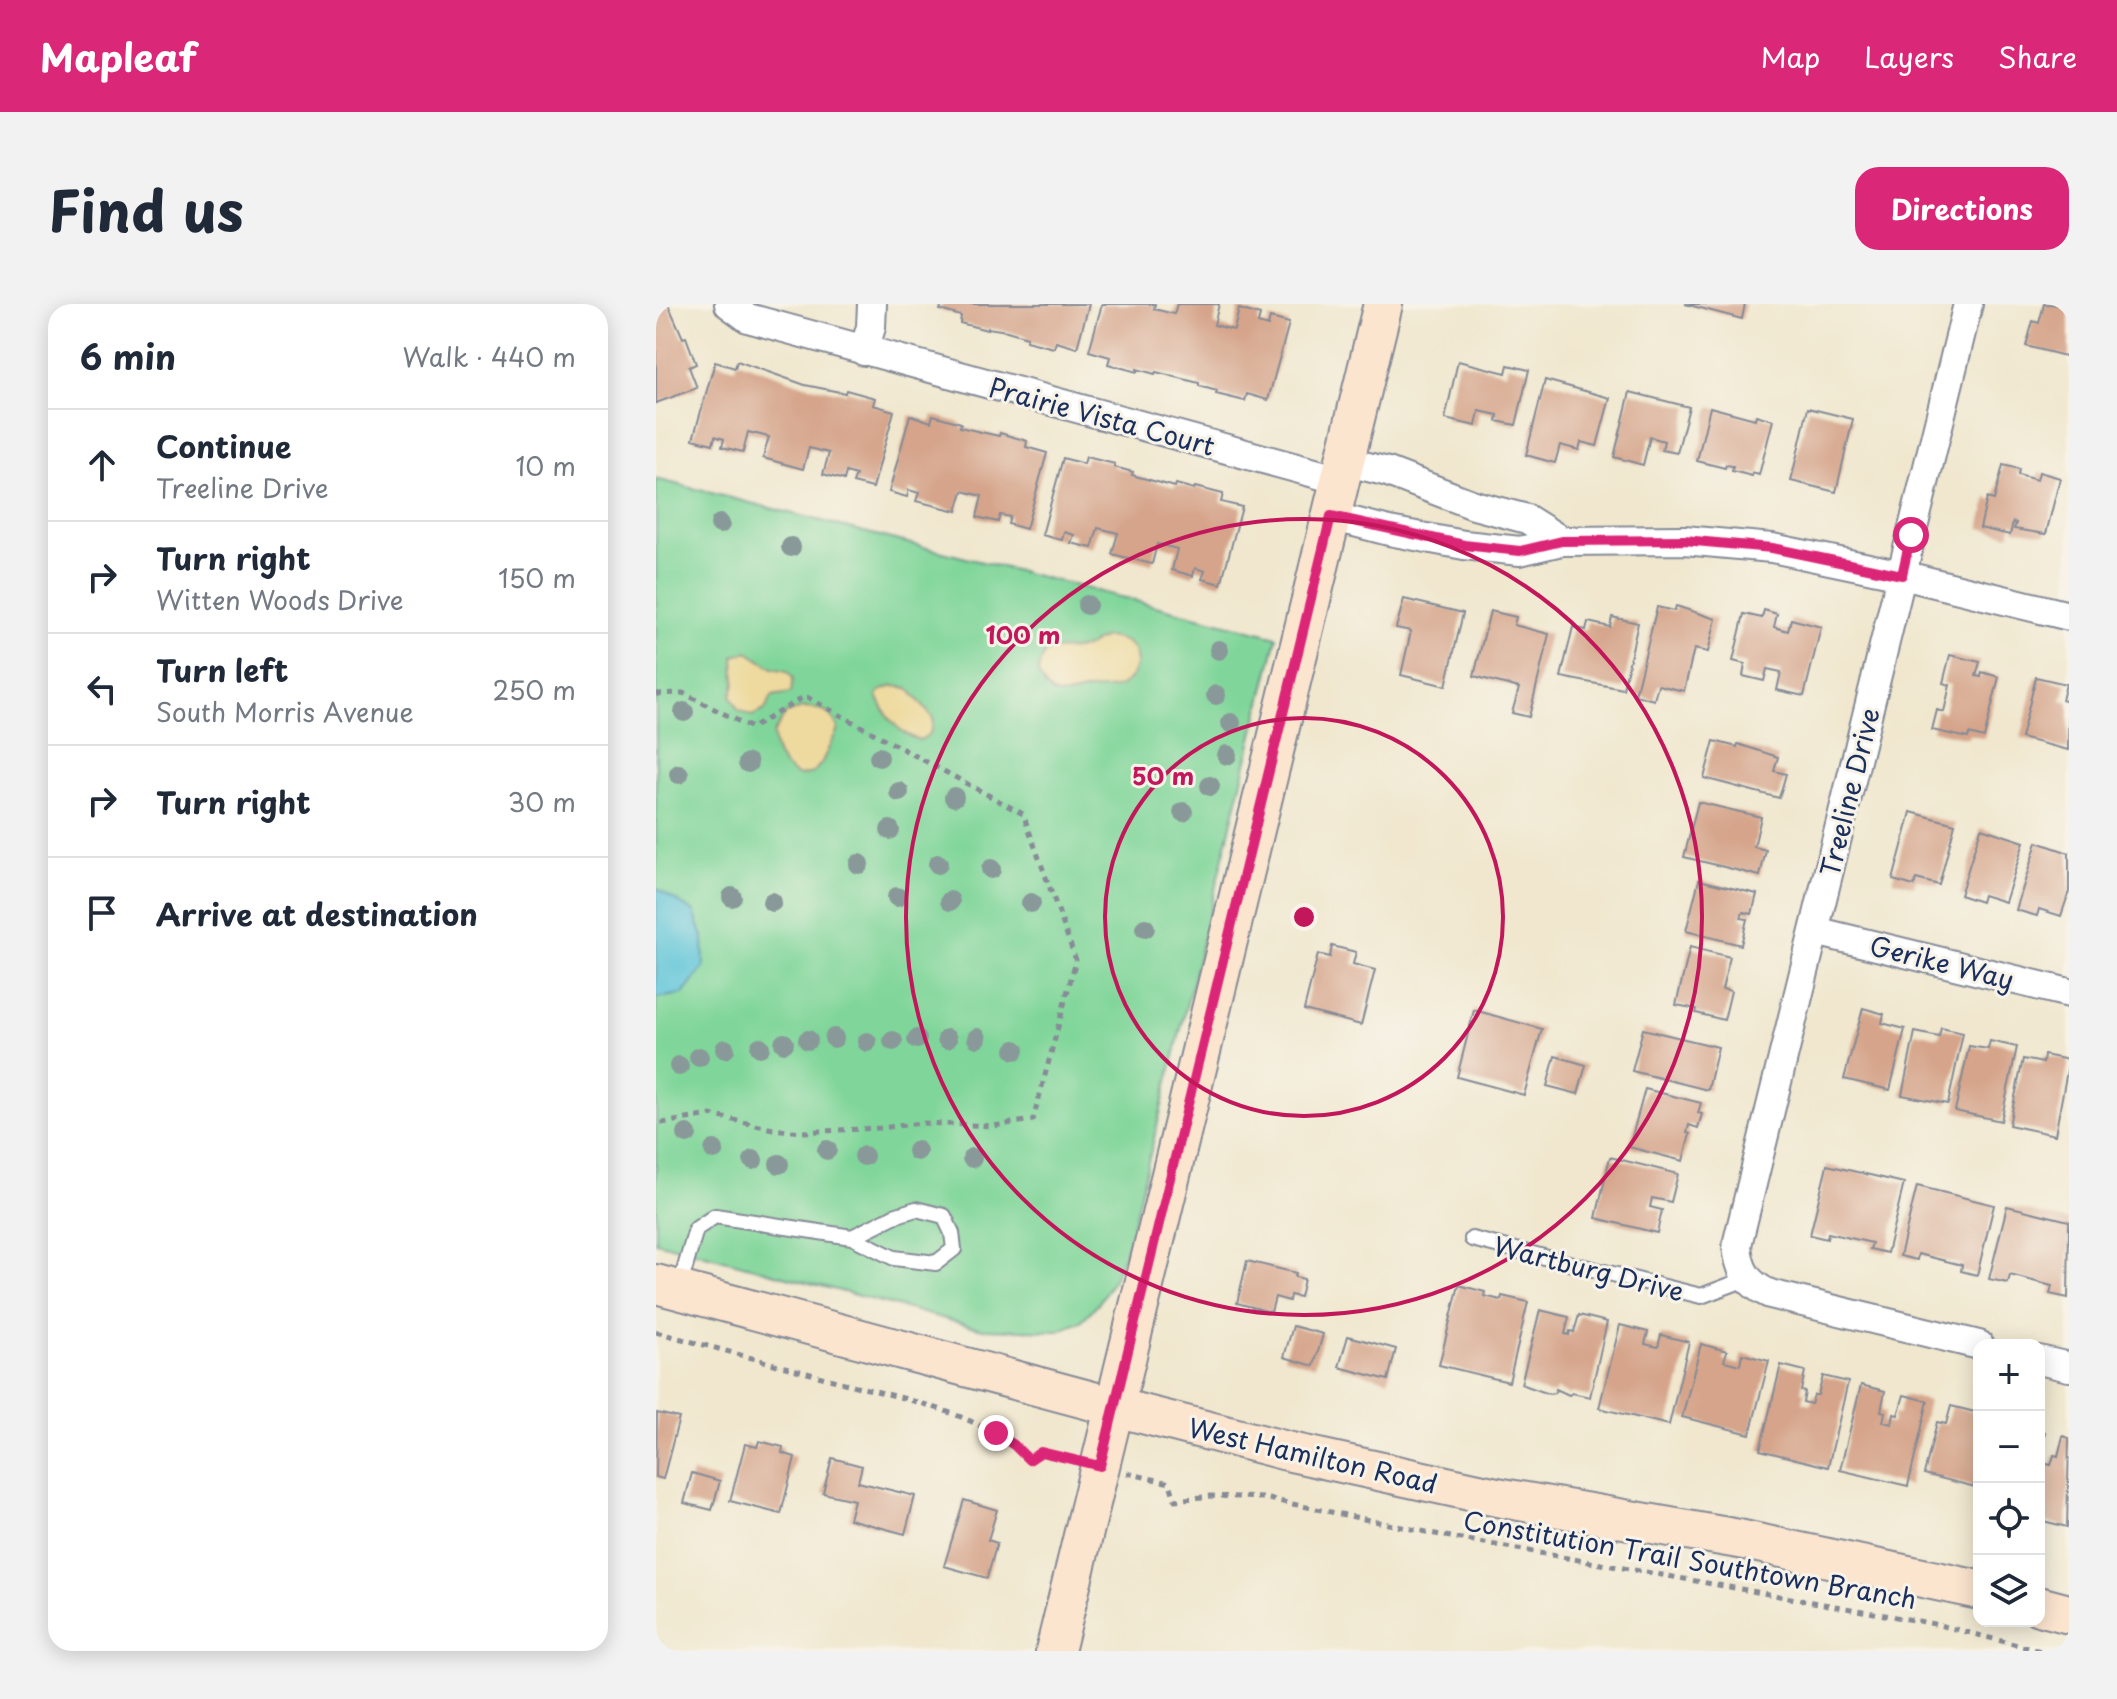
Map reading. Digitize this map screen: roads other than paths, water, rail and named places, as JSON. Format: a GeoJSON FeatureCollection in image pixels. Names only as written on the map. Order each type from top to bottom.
{"type":"FeatureCollection","features":[{"type":"Feature","properties":{"kind":"street","name":"Prairie Vista Court"},"geometry":{"type":"LineString","coordinates":[[729,304],[748,318],[864,351],[1342,471],[1388,472],[1474,505],[1527,519],[1562,541]]}},
{"type":"Feature","properties":{"kind":"street"},"geometry":{"type":"LineString","coordinates":[[864,351],[871,327],[872,304]]}},
{"type":"Feature","properties":{"kind":"street"},"geometry":{"type":"LineString","coordinates":[[1055,1651],[1383,304]]}},
{"type":"Feature","properties":{"kind":"street","name":"Treeline Drive"},"geometry":{"type":"LineString","coordinates":[[1746,1279],[1738,1264],[1737,1245],[1968,304]]}},
{"type":"Feature","properties":{"kind":"street"},"geometry":{"type":"LineString","coordinates":[[1331,516],[1464,545],[1520,551],[1562,541],[1684,540],[1772,548],[1902,575],[2069,616]]}},
{"type":"Feature","properties":{"kind":"street","name":"Gerike Way"},"geometry":{"type":"LineString","coordinates":[[1815,931],[2069,993]]}},
{"type":"Feature","properties":{"kind":"street"},"geometry":{"type":"LineString","coordinates":[[1746,1279],[1757,1289],[1770,1294],[1973,1344]]}},
{"type":"Feature","properties":{"kind":"street","name":"West Hamilton Road"},"geometry":{"type":"LineString","coordinates":[[668,1287],[1291,1452],[1497,1497],[1739,1539],[1973,1589]]}},
{"type":"Feature","properties":{"kind":"street"},"geometry":{"type":"LineString","coordinates":[[2045,1361],[2069,1367]]}},
{"type":"Feature","properties":{"kind":"street"},"geometry":{"type":"LineString","coordinates":[[2045,1608],[2069,1614]]}},
{"type":"Feature","properties":{"kind":"lane"},"geometry":{"type":"LineString","coordinates":[[668,1287],[696,1229],[715,1216],[852,1237],[894,1258],[922,1262],[936,1263],[954,1249],[952,1233],[944,1216],[916,1209],[894,1216],[852,1237]]}},
{"type":"Feature","properties":{"kind":"lane","name":"Wartburg Drive"},"geometry":{"type":"LineString","coordinates":[[1472,1239],[1701,1296],[1746,1279]]}},
{"type":"Feature","properties":{"kind":"water"},"geometry":{"type":"Polygon","coordinates":[[[656,888],[694,912],[703,937],[704,967],[683,994],[656,998],[656,888]]]}}]}
